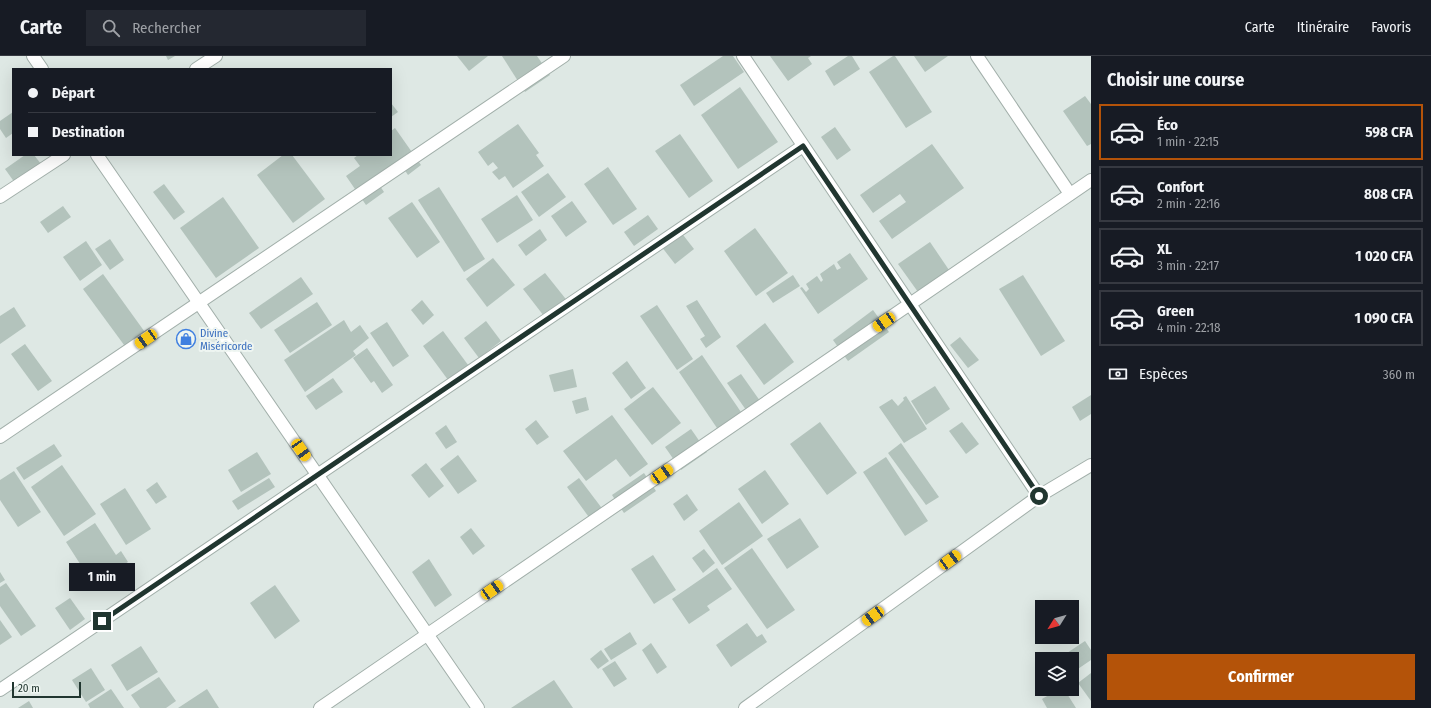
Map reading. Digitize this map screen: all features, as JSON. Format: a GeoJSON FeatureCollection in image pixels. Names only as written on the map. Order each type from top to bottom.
{"type":"FeatureCollection","features":[{"type":"Feature","properties":{"kind":"street"},"geometry":{"type":"LineString","coordinates":[[33,56],[41,68]]}},
{"type":"Feature","properties":{"kind":"street"},"geometry":{"type":"LineString","coordinates":[[198,68],[216,56]]}},
{"type":"Feature","properties":{"kind":"street"},"geometry":{"type":"LineString","coordinates":[[0,437],[564,56]]}},
{"type":"Feature","properties":{"kind":"street"},"geometry":{"type":"LineString","coordinates":[[743,56],[1039,496]]}},
{"type":"Feature","properties":{"kind":"street"},"geometry":{"type":"LineString","coordinates":[[977,56],[1070,194]]}},
{"type":"Feature","properties":{"kind":"street"},"geometry":{"type":"LineString","coordinates":[[0,690],[803,146]]}},
{"type":"Feature","properties":{"kind":"street"},"geometry":{"type":"LineString","coordinates":[[0,197],[62,156]]}},
{"type":"Feature","properties":{"kind":"street"},"geometry":{"type":"LineString","coordinates":[[98,156],[478,708]]}},
{"type":"Feature","properties":{"kind":"street"},"geometry":{"type":"LineString","coordinates":[[320,708],[1091,180]]}},
{"type":"Feature","properties":{"kind":"street"},"geometry":{"type":"LineString","coordinates":[[745,708],[1039,496],[1091,465]]}},
{"type":"Feature","properties":{"kind":"building"},"geometry":{"type":"Polygon","coordinates":[[[166,56],[175,56],[168,60],[166,56]]]}},
{"type":"Feature","properties":{"kind":"building"},"geometry":{"type":"Polygon","coordinates":[[[457,56],[488,56],[469,71],[457,56]]]}},
{"type":"Feature","properties":{"kind":"building"},"geometry":{"type":"Polygon","coordinates":[[[502,56],[537,56],[550,75],[525,92],[502,56]]]}},
{"type":"Feature","properties":{"kind":"building"},"geometry":{"type":"Polygon","coordinates":[[[723,56],[733,56],[744,72],[694,106],[680,85],[723,56]]]}},
{"type":"Feature","properties":{"kind":"building"},"geometry":{"type":"Polygon","coordinates":[[[770,56],[811,56],[808,58],[812,64],[788,81],[770,56]]]}},
{"type":"Feature","properties":{"kind":"building"},"geometry":{"type":"Polygon","coordinates":[[[848,56],[852,56],[860,69],[834,86],[825,71],[848,56]]]}},
{"type":"Feature","properties":{"kind":"building"},"geometry":{"type":"Polygon","coordinates":[[[895,56],[932,112],[906,128],[869,72],[895,56]]]}},
{"type":"Feature","properties":{"kind":"building"},"geometry":{"type":"Polygon","coordinates":[[[914,56],[948,56],[925,72],[914,56]]]}},
{"type":"Feature","properties":{"kind":"building"},"geometry":{"type":"Polygon","coordinates":[[[740,87],[778,142],[738,169],[701,115],[740,87]]]}},
{"type":"Feature","properties":{"kind":"building"},"geometry":{"type":"Polygon","coordinates":[[[1085,96],[1091,104],[1091,144],[1087,146],[1063,111],[1085,96]]]}},
{"type":"Feature","properties":{"kind":"building"},"geometry":{"type":"Polygon","coordinates":[[[392,104],[398,112],[392,116],[392,104]]]}},
{"type":"Feature","properties":{"kind":"building"},"geometry":{"type":"Polygon","coordinates":[[[12,113],[12,134],[6,138],[0,129],[0,121],[12,113]]]}},
{"type":"Feature","properties":{"kind":"building"},"geometry":{"type":"Polygon","coordinates":[[[518,124],[539,153],[536,155],[544,166],[513,188],[505,176],[499,180],[492,172],[498,168],[493,162],[488,166],[478,152],[518,124]]]}},
{"type":"Feature","properties":{"kind":"building"},"geometry":{"type":"Polygon","coordinates":[[[835,127],[851,150],[837,160],[821,137],[835,127]]]}},
{"type":"Feature","properties":{"kind":"building"},"geometry":{"type":"Polygon","coordinates":[[[395,128],[421,165],[408,175],[404,169],[380,186],[384,192],[366,205],[346,176],[360,166],[354,158],[357,156],[392,156],[392,130],[395,128]]]}},
{"type":"Feature","properties":{"kind":"building"},"geometry":{"type":"Polygon","coordinates":[[[680,134],[713,181],[689,198],[655,151],[680,134]]]}},
{"type":"Feature","properties":{"kind":"building"},"geometry":{"type":"Polygon","coordinates":[[[932,144],[964,188],[892,239],[879,221],[906,202],[900,194],[873,213],[860,195],[932,144]]]}},
{"type":"Feature","properties":{"kind":"building"},"geometry":{"type":"Polygon","coordinates":[[[24,156],[35,156],[41,164],[15,183],[5,169],[24,156]]]}},
{"type":"Feature","properties":{"kind":"building"},"geometry":{"type":"Polygon","coordinates":[[[282,156],[293,156],[325,199],[293,223],[257,175],[282,156]]]}},
{"type":"Feature","properties":{"kind":"building"},"geometry":{"type":"Polygon","coordinates":[[[608,167],[637,209],[613,225],[584,184],[608,167]]]}},
{"type":"Feature","properties":{"kind":"building"},"geometry":{"type":"Polygon","coordinates":[[[548,173],[566,197],[539,217],[521,192],[548,173]]]}},
{"type":"Feature","properties":{"kind":"building"},"geometry":{"type":"Polygon","coordinates":[[[164,184],[185,212],[174,220],[153,192],[164,184]]]}},
{"type":"Feature","properties":{"kind":"building"},"geometry":{"type":"Polygon","coordinates":[[[439,187],[485,259],[464,272],[418,200],[439,187]]]}},
{"type":"Feature","properties":{"kind":"building"},"geometry":{"type":"Polygon","coordinates":[[[517,195],[533,220],[497,243],[481,219],[517,195]]]}},
{"type":"Feature","properties":{"kind":"building"},"geometry":{"type":"Polygon","coordinates":[[[223,197],[259,248],[216,278],[180,228],[223,197]]]}},
{"type":"Feature","properties":{"kind":"building"},"geometry":{"type":"Polygon","coordinates":[[[572,201],[587,222],[566,237],[551,216],[572,201]]]}},
{"type":"Feature","properties":{"kind":"building"},"geometry":{"type":"Polygon","coordinates":[[[412,202],[440,242],[417,258],[388,218],[412,202]]]}},
{"type":"Feature","properties":{"kind":"building"},"geometry":{"type":"Polygon","coordinates":[[[63,206],[71,217],[48,233],[40,222],[63,206]]]}},
{"type":"Feature","properties":{"kind":"building"},"geometry":{"type":"Polygon","coordinates":[[[648,215],[658,229],[634,246],[624,232],[648,215]]]}},
{"type":"Feature","properties":{"kind":"building"},"geometry":{"type":"Polygon","coordinates":[[[755,228],[788,273],[756,296],[724,251],[755,228]]]}},
{"type":"Feature","properties":{"kind":"building"},"geometry":{"type":"Polygon","coordinates":[[[540,229],[547,240],[526,256],[518,245],[540,229]]]}},
{"type":"Feature","properties":{"kind":"building"},"geometry":{"type":"Polygon","coordinates":[[[680,231],[694,249],[675,264],[661,246],[680,231]]]}},
{"type":"Feature","properties":{"kind":"building"},"geometry":{"type":"Polygon","coordinates":[[[110,239],[124,260],[110,270],[95,249],[110,239]]]}},
{"type":"Feature","properties":{"kind":"building"},"geometry":{"type":"Polygon","coordinates":[[[86,241],[102,265],[80,281],[63,257],[86,241]]]}},
{"type":"Feature","properties":{"kind":"building"},"geometry":{"type":"Polygon","coordinates":[[[930,242],[949,270],[918,292],[898,264],[930,242]]]}},
{"type":"Feature","properties":{"kind":"building"},"geometry":{"type":"Polygon","coordinates":[[[850,253],[868,279],[818,314],[800,288],[802,287],[806,292],[809,289],[806,284],[817,276],[821,282],[823,280],[820,274],[834,264],[837,270],[841,268],[837,262],[850,253]]]}},
{"type":"Feature","properties":{"kind":"building"},"geometry":{"type":"Polygon","coordinates":[[[493,258],[515,285],[487,307],[466,279],[493,258]]]}},
{"type":"Feature","properties":{"kind":"building"},"geometry":{"type":"Polygon","coordinates":[[[545,273],[569,303],[547,320],[523,289],[545,273]]]}},
{"type":"Feature","properties":{"kind":"building"},"geometry":{"type":"Polygon","coordinates":[[[103,274],[147,335],[127,349],[83,289],[103,274]]]}},
{"type":"Feature","properties":{"kind":"building"},"geometry":{"type":"Polygon","coordinates":[[[793,275],[800,286],[773,303],[766,293],[793,275]]]}},
{"type":"Feature","properties":{"kind":"building"},"geometry":{"type":"Polygon","coordinates":[[[1023,275],[1065,341],[1041,356],[999,289],[1023,275]]]}},
{"type":"Feature","properties":{"kind":"building"},"geometry":{"type":"Polygon","coordinates":[[[301,277],[313,294],[261,329],[249,313],[301,277]]]}},
{"type":"Feature","properties":{"kind":"building"},"geometry":{"type":"Polygon","coordinates":[[[422,300],[434,315],[423,325],[411,310],[422,300]]]}},
{"type":"Feature","properties":{"kind":"building"},"geometry":{"type":"Polygon","coordinates":[[[697,300],[721,337],[706,348],[700,339],[705,336],[686,306],[697,300]]]}},
{"type":"Feature","properties":{"kind":"building"},"geometry":{"type":"Polygon","coordinates":[[[317,302],[332,325],[290,353],[274,330],[317,302]]]}},
{"type":"Feature","properties":{"kind":"building"},"geometry":{"type":"Polygon","coordinates":[[[657,305],[693,359],[677,370],[640,316],[657,305]]]}},
{"type":"Feature","properties":{"kind":"building"},"geometry":{"type":"Polygon","coordinates":[[[14,307],[26,326],[0,344],[0,316],[14,307]]]}},
{"type":"Feature","properties":{"kind":"building"},"geometry":{"type":"Polygon","coordinates":[[[873,310],[889,332],[848,361],[833,340],[873,310]]]}},
{"type":"Feature","properties":{"kind":"building"},"geometry":{"type":"Polygon","coordinates":[[[344,320],[351,332],[360,325],[369,338],[353,351],[356,355],[305,392],[284,360],[344,320]]]}},
{"type":"Feature","properties":{"kind":"building"},"geometry":{"type":"Polygon","coordinates":[[[486,321],[501,341],[479,358],[464,338],[486,321]]]}},
{"type":"Feature","properties":{"kind":"building"},"geometry":{"type":"Polygon","coordinates":[[[387,322],[409,356],[393,367],[370,333],[387,322]]]}},
{"type":"Feature","properties":{"kind":"building"},"geometry":{"type":"Polygon","coordinates":[[[765,323],[794,362],[764,385],[736,346],[765,323]]]}},
{"type":"Feature","properties":{"kind":"building"},"geometry":{"type":"Polygon","coordinates":[[[443,331],[474,373],[454,388],[423,346],[443,331]]]}},
{"type":"Feature","properties":{"kind":"building"},"geometry":{"type":"Polygon","coordinates":[[[960,337],[979,360],[968,368],[950,345],[960,337]]]}},
{"type":"Feature","properties":{"kind":"building"},"geometry":{"type":"Polygon","coordinates":[[[25,344],[52,381],[38,391],[11,354],[25,344]]]}},
{"type":"Feature","properties":{"kind":"building"},"geometry":{"type":"Polygon","coordinates":[[[367,348],[393,385],[382,393],[374,381],[371,383],[353,358],[367,348]]]}},
{"type":"Feature","properties":{"kind":"building"},"geometry":{"type":"Polygon","coordinates":[[[702,355],[743,415],[719,431],[679,372],[702,355]]]}},
{"type":"Feature","properties":{"kind":"building"},"geometry":{"type":"Polygon","coordinates":[[[627,361],[646,388],[631,399],[612,373],[627,361]]]}},
{"type":"Feature","properties":{"kind":"building"},"geometry":{"type":"Polygon","coordinates":[[[573,369],[577,387],[554,392],[549,375],[573,369]]]}},
{"type":"Feature","properties":{"kind":"building"},"geometry":{"type":"Polygon","coordinates":[[[741,374],[765,408],[751,417],[727,383],[741,374]]]}},
{"type":"Feature","properties":{"kind":"building"},"geometry":{"type":"Polygon","coordinates":[[[333,378],[343,392],[316,410],[306,396],[333,378]]]}},
{"type":"Feature","properties":{"kind":"building"},"geometry":{"type":"Polygon","coordinates":[[[935,386],[950,409],[926,425],[911,401],[935,386]]]}},
{"type":"Feature","properties":{"kind":"building"},"geometry":{"type":"Polygon","coordinates":[[[653,387],[681,423],[652,445],[624,409],[653,387]]]}},
{"type":"Feature","properties":{"kind":"building"},"geometry":{"type":"Polygon","coordinates":[[[1091,395],[1091,414],[1080,421],[1072,407],[1091,395]]]}},
{"type":"Feature","properties":{"kind":"building"},"geometry":{"type":"Polygon","coordinates":[[[906,396],[927,429],[904,443],[879,407],[892,399],[898,406],[906,396]]]}},
{"type":"Feature","properties":{"kind":"building"},"geometry":{"type":"Polygon","coordinates":[[[586,397],[589,410],[576,414],[572,401],[586,397]]]}},
{"type":"Feature","properties":{"kind":"building"},"geometry":{"type":"Polygon","coordinates":[[[612,415],[648,464],[630,477],[616,459],[586,481],[563,451],[612,415]]]}},
{"type":"Feature","properties":{"kind":"building"},"geometry":{"type":"Polygon","coordinates":[[[536,420],[549,437],[537,445],[525,429],[536,420]]]}},
{"type":"Feature","properties":{"kind":"building"},"geometry":{"type":"Polygon","coordinates":[[[820,422],[857,473],[827,495],[790,444],[820,422]]]}},
{"type":"Feature","properties":{"kind":"building"},"geometry":{"type":"Polygon","coordinates":[[[962,422],[979,444],[966,454],[949,431],[962,422]]]}},
{"type":"Feature","properties":{"kind":"building"},"geometry":{"type":"Polygon","coordinates":[[[446,425],[457,442],[446,449],[435,433],[446,425]]]}},
{"type":"Feature","properties":{"kind":"building"},"geometry":{"type":"Polygon","coordinates":[[[691,429],[707,452],[681,470],[665,447],[691,429]]]}},
{"type":"Feature","properties":{"kind":"building"},"geometry":{"type":"Polygon","coordinates":[[[901,443],[939,497],[926,505],[888,453],[901,443]]]}},
{"type":"Feature","properties":{"kind":"building"},"geometry":{"type":"Polygon","coordinates":[[[54,444],[62,456],[24,480],[16,468],[54,444]]]}},
{"type":"Feature","properties":{"kind":"building"},"geometry":{"type":"Polygon","coordinates":[[[257,452],[271,474],[241,492],[228,470],[257,452]]]}},
{"type":"Feature","properties":{"kind":"building"},"geometry":{"type":"Polygon","coordinates":[[[458,455],[477,481],[458,494],[440,469],[458,455]]]}},
{"type":"Feature","properties":{"kind":"building"},"geometry":{"type":"Polygon","coordinates":[[[886,457],[928,521],[905,536],[863,472],[886,457]]]}},
{"type":"Feature","properties":{"kind":"building"},"geometry":{"type":"Polygon","coordinates":[[[426,463],[444,486],[429,498],[411,475],[426,463]]]}},
{"type":"Feature","properties":{"kind":"building"},"geometry":{"type":"Polygon","coordinates":[[[62,465],[96,514],[64,536],[31,487],[62,465]]]}},
{"type":"Feature","properties":{"kind":"building"},"geometry":{"type":"Polygon","coordinates":[[[765,470],[789,504],[762,524],[738,489],[765,470]]]}},
{"type":"Feature","properties":{"kind":"building"},"geometry":{"type":"Polygon","coordinates":[[[14,471],[41,512],[18,527],[0,500],[0,480],[14,471]]]}},
{"type":"Feature","properties":{"kind":"building"},"geometry":{"type":"Polygon","coordinates":[[[644,473],[656,491],[624,513],[612,495],[644,473]]]}},
{"type":"Feature","properties":{"kind":"building"},"geometry":{"type":"Polygon","coordinates":[[[269,478],[275,487],[238,510],[232,501],[269,478]]]}},
{"type":"Feature","properties":{"kind":"building"},"geometry":{"type":"Polygon","coordinates":[[[579,478],[604,511],[591,520],[567,487],[579,478]]]}},
{"type":"Feature","properties":{"kind":"building"},"geometry":{"type":"Polygon","coordinates":[[[157,482],[167,497],[156,504],[146,490],[157,482]]]}},
{"type":"Feature","properties":{"kind":"building"},"geometry":{"type":"Polygon","coordinates":[[[125,488],[151,529],[126,545],[100,504],[125,488]]]}},
{"type":"Feature","properties":{"kind":"building"},"geometry":{"type":"Polygon","coordinates":[[[687,494],[698,510],[684,521],[673,504],[687,494]]]}},
{"type":"Feature","properties":{"kind":"building"},"geometry":{"type":"Polygon","coordinates":[[[739,502],[763,536],[722,565],[699,531],[739,502]]]}},
{"type":"Feature","properties":{"kind":"building"},"geometry":{"type":"Polygon","coordinates":[[[800,518],[819,547],[787,569],[767,539],[800,518]]]}},
{"type":"Feature","properties":{"kind":"building"},"geometry":{"type":"Polygon","coordinates":[[[95,523],[116,555],[121,551],[128,562],[93,584],[66,542],[95,523]]]}},
{"type":"Feature","properties":{"kind":"building"},"geometry":{"type":"Polygon","coordinates":[[[471,528],[485,546],[473,555],[460,537],[471,528]]]}},
{"type":"Feature","properties":{"kind":"building"},"geometry":{"type":"Polygon","coordinates":[[[752,548],[795,610],[767,629],[724,568],[752,548]]]}},
{"type":"Feature","properties":{"kind":"building"},"geometry":{"type":"Polygon","coordinates":[[[704,549],[715,563],[703,573],[692,558],[704,549]]]}},
{"type":"Feature","properties":{"kind":"building"},"geometry":{"type":"Polygon","coordinates":[[[653,555],[676,590],[654,604],[631,569],[653,555]]]}},
{"type":"Feature","properties":{"kind":"building"},"geometry":{"type":"Polygon","coordinates":[[[429,559],[452,595],[435,607],[412,572],[429,559]]]}},
{"type":"Feature","properties":{"kind":"building"},"geometry":{"type":"Polygon","coordinates":[[[717,568],[732,589],[707,606],[710,610],[689,624],[672,599],[717,568]]]}},
{"type":"Feature","properties":{"kind":"building"},"geometry":{"type":"Polygon","coordinates":[[[0,572],[5,580],[0,583],[0,572]]]}},
{"type":"Feature","properties":{"kind":"building"},"geometry":{"type":"Polygon","coordinates":[[[6,583],[36,626],[21,636],[0,606],[0,587],[6,583]]]}},
{"type":"Feature","properties":{"kind":"building"},"geometry":{"type":"Polygon","coordinates":[[[275,585],[300,621],[275,639],[250,603],[275,585]]]}},
{"type":"Feature","properties":{"kind":"building"},"geometry":{"type":"Polygon","coordinates":[[[70,598],[85,619],[70,630],[55,608],[70,598]]]}},
{"type":"Feature","properties":{"kind":"building"},"geometry":{"type":"Polygon","coordinates":[[[0,620],[12,637],[0,645],[0,620]]]}},
{"type":"Feature","properties":{"kind":"building"},"geometry":{"type":"Polygon","coordinates":[[[747,623],[757,637],[762,634],[767,642],[731,667],[716,645],[747,623]]]}},
{"type":"Feature","properties":{"kind":"building"},"geometry":{"type":"Polygon","coordinates":[[[630,632],[637,644],[611,660],[604,649],[630,632]]]}},
{"type":"Feature","properties":{"kind":"building"},"geometry":{"type":"Polygon","coordinates":[[[1085,641],[1091,650],[1091,660],[1079,668],[1079,652],[1068,652],[1085,641]]]}},
{"type":"Feature","properties":{"kind":"building"},"geometry":{"type":"Polygon","coordinates":[[[651,643],[667,667],[657,674],[642,650],[651,643]]]}},
{"type":"Feature","properties":{"kind":"building"},"geometry":{"type":"Polygon","coordinates":[[[141,646],[158,672],[127,691],[111,665],[141,646]]]}},
{"type":"Feature","properties":{"kind":"building"},"geometry":{"type":"Polygon","coordinates":[[[601,650],[609,661],[598,669],[590,659],[601,650]]]}},
{"type":"Feature","properties":{"kind":"building"},"geometry":{"type":"Polygon","coordinates":[[[615,661],[627,679],[614,687],[602,669],[615,661]]]}},
{"type":"Feature","properties":{"kind":"building"},"geometry":{"type":"Polygon","coordinates":[[[91,668],[105,690],[86,702],[72,680],[91,668]]]}},
{"type":"Feature","properties":{"kind":"building"},"geometry":{"type":"Polygon","coordinates":[[[1091,673],[1091,701],[1079,684],[1079,682],[1091,673]]]}},
{"type":"Feature","properties":{"kind":"building"},"geometry":{"type":"Polygon","coordinates":[[[159,677],[176,701],[166,708],[140,708],[131,695],[159,677]]]}},
{"type":"Feature","properties":{"kind":"building"},"geometry":{"type":"Polygon","coordinates":[[[554,680],[573,708],[511,708],[554,680]]]}},
{"type":"Feature","properties":{"kind":"building"},"geometry":{"type":"Polygon","coordinates":[[[111,689],[124,708],[90,708],[88,704],[111,689]]]}},
{"type":"Feature","properties":{"kind":"building"},"geometry":{"type":"Polygon","coordinates":[[[207,689],[219,708],[178,708],[207,689]]]}},
{"type":"Feature","properties":{"kind":"building"},"geometry":{"type":"Polygon","coordinates":[[[1047,696],[1068,696],[1076,708],[1047,708],[1042,699],[1047,696]]]}},
{"type":"Feature","properties":{"kind":"building"},"geometry":{"type":"Polygon","coordinates":[[[29,701],[33,708],[18,708],[29,701]]]}},
{"type":"Feature","properties":{"kind":"place","name":"Divine Miséricorde"},"geometry":{"type":"Point","coordinates":[186,339]}},
{"type":"Feature","properties":{"kind":"route"},"geometry":{"type":"LineString","coordinates":[[102,621],[803,146],[1039,496]]}}]}
